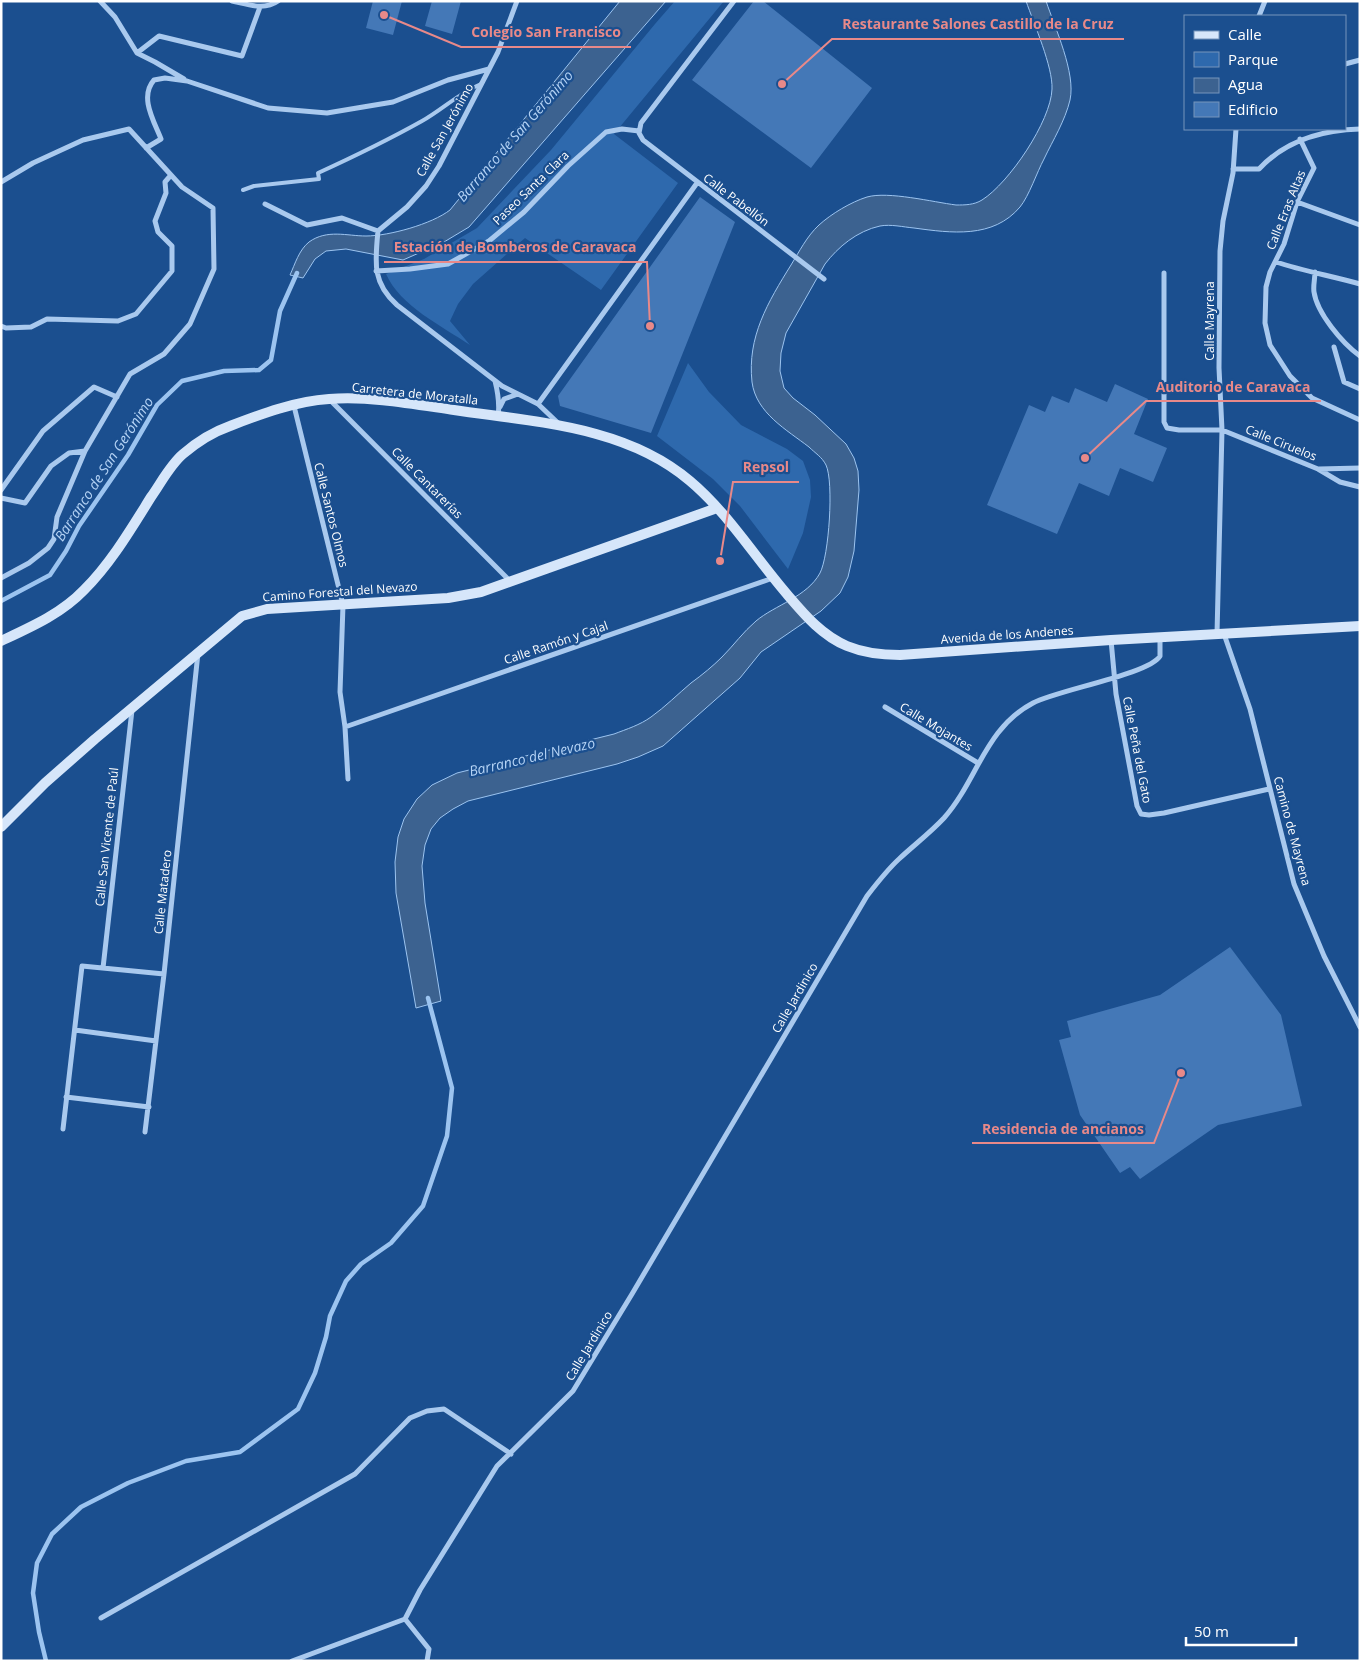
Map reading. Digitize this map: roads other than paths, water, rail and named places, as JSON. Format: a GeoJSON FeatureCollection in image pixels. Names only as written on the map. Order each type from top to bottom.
{"type":"FeatureCollection","features":[{"type":"Feature","properties":{"kind":"main road","name":"Carretera de Moratalla"},"geometry":{"type":"LineString","coordinates":[[1,641],[40,623],[64,608],[84,590],[118,548],[181,455],[211,434],[228,426],[294,406],[329,399],[378,400],[499,412],[525,421],[561,426],[617,441],[651,456],[690,480],[717,508]]}},
{"type":"Feature","properties":{"kind":"main road","name":"Camino Forestal del Nevazo"},"geometry":{"type":"LineString","coordinates":[[1,827],[45,783],[231,623],[250,612],[267,609],[448,598],[481,592],[717,508]]}},
{"type":"Feature","properties":{"kind":"main road","name":"Avenida de los Andenes"},"geometry":{"type":"LineString","coordinates":[[717,508],[773,578],[820,629],[835,640],[869,653],[887,655],[932,653],[1111,640],[1360,626]]}},
{"type":"Feature","properties":{"kind":"street"},"geometry":{"type":"LineString","coordinates":[[100,1],[115,17],[137,53],[187,81]]}},
{"type":"Feature","properties":{"kind":"street"},"geometry":{"type":"LineString","coordinates":[[232,1],[260,7],[271,6],[278,1]]}},
{"type":"Feature","properties":{"kind":"street","name":"Calle San Jerónimo"},"geometry":{"type":"LineString","coordinates":[[378,233],[407,207],[426,186],[439,166],[490,69],[517,1]]}},
{"type":"Feature","properties":{"kind":"street"},"geometry":{"type":"LineString","coordinates":[[638,132],[641,123],[734,1]]}},
{"type":"Feature","properties":{"kind":"street"},"geometry":{"type":"LineString","coordinates":[[1259,15],[1265,1]]}},
{"type":"Feature","properties":{"kind":"street"},"geometry":{"type":"LineString","coordinates":[[137,53],[159,36],[242,56],[260,7]]}},
{"type":"Feature","properties":{"kind":"street"},"geometry":{"type":"LineString","coordinates":[[1346,64],[1360,60]]}},
{"type":"Feature","properties":{"kind":"street"},"geometry":{"type":"LineString","coordinates":[[146,148],[161,139],[149,108],[147,95],[150,85],[154,80],[165,78],[187,81],[268,108],[327,113],[393,102],[448,80],[490,69]]}},
{"type":"Feature","properties":{"kind":"street"},"geometry":{"type":"LineString","coordinates":[[1,182],[34,163],[83,140],[129,129],[182,187],[213,208],[214,270],[190,324],[164,354],[130,374],[85,451],[57,517],[54,538],[48,548],[29,563],[1,578]]}},
{"type":"Feature","properties":{"kind":"street"},"geometry":{"type":"LineString","coordinates":[[1233,169],[1259,169],[1282,148],[1300,139],[1360,129]]}},
{"type":"Feature","properties":{"kind":"street","name":"Paseo Santa Clara"},"geometry":{"type":"LineString","coordinates":[[376,271],[448,264],[489,241],[517,218],[568,166],[606,132],[622,130],[638,132]]}},
{"type":"Feature","properties":{"kind":"street","name":"Calle Mayrena"},"geometry":{"type":"LineString","coordinates":[[1220,634],[1222,430],[1219,368],[1220,251],[1223,222],[1233,169],[1236,130]]}},
{"type":"Feature","properties":{"kind":"street","name":"Calle Pabellón"},"geometry":{"type":"LineString","coordinates":[[638,132],[643,140],[697,183],[824,279]]}},
{"type":"Feature","properties":{"kind":"street","name":"Calle Eras Altas"},"geometry":{"type":"LineString","coordinates":[[1300,139],[1314,168],[1297,202],[1284,244],[1266,287],[1265,323],[1270,345],[1290,376],[1312,398],[1360,420]]}},
{"type":"Feature","properties":{"kind":"street"},"geometry":{"type":"LineString","coordinates":[[1,326],[6,328],[32,328],[47,319],[118,321],[136,314],[172,271],[172,246],[158,232],[155,221],[166,193],[165,182],[171,175]]}},
{"type":"Feature","properties":{"kind":"street"},"geometry":{"type":"LineString","coordinates":[[538,404],[697,183]]}},
{"type":"Feature","properties":{"kind":"street"},"geometry":{"type":"LineString","coordinates":[[1297,202],[1360,225]]}},
{"type":"Feature","properties":{"kind":"street"},"geometry":{"type":"LineString","coordinates":[[265,204],[307,225],[342,218],[378,233],[376,271],[381,287],[389,298],[495,381],[538,404],[561,426]]}},
{"type":"Feature","properties":{"kind":"street"},"geometry":{"type":"LineString","coordinates":[[1276,262],[1299,270],[1315,272],[1360,284]]}},
{"type":"Feature","properties":{"kind":"street"},"geometry":{"type":"LineString","coordinates":[[1315,272],[1313,291],[1319,307],[1332,329],[1360,356]]}},
{"type":"Feature","properties":{"kind":"street"},"geometry":{"type":"LineString","coordinates":[[1164,273],[1164,422],[1167,428],[1171,430],[1222,430]]}},
{"type":"Feature","properties":{"kind":"street"},"geometry":{"type":"LineString","coordinates":[[1334,347],[1344,382],[1360,389]]}},
{"type":"Feature","properties":{"kind":"street"},"geometry":{"type":"LineString","coordinates":[[495,381],[499,412]]}},
{"type":"Feature","properties":{"kind":"street"},"geometry":{"type":"LineString","coordinates":[[1,490],[43,431],[94,387],[117,397]]}},
{"type":"Feature","properties":{"kind":"street"},"geometry":{"type":"LineString","coordinates":[[499,412],[504,399],[518,394]]}},
{"type":"Feature","properties":{"kind":"street","name":"Calle Cantarerías"},"geometry":{"type":"LineString","coordinates":[[329,399],[511,582]]}},
{"type":"Feature","properties":{"kind":"street"},"geometry":{"type":"LineString","coordinates":[[525,421],[536,421],[540,418],[542,410],[538,404]]}},
{"type":"Feature","properties":{"kind":"street","name":"Calle Santos Olmos"},"geometry":{"type":"LineString","coordinates":[[294,406],[343,605],[340,692],[345,727],[348,779]]}},
{"type":"Feature","properties":{"kind":"street","name":"Calle Ciruelos"},"geometry":{"type":"LineString","coordinates":[[1222,430],[1318,469],[1338,482],[1360,487]]}},
{"type":"Feature","properties":{"kind":"street"},"geometry":{"type":"LineString","coordinates":[[1,498],[25,504],[51,466],[69,453],[85,451]]}},
{"type":"Feature","properties":{"kind":"street"},"geometry":{"type":"LineString","coordinates":[[1318,469],[1360,468]]}},
{"type":"Feature","properties":{"kind":"street"},"geometry":{"type":"LineString","coordinates":[[1338,482],[1336,473],[1342,469]]}},
{"type":"Feature","properties":{"kind":"street","name":"Calle Ramón y Cajal"},"geometry":{"type":"LineString","coordinates":[[345,727],[773,578]]}},
{"type":"Feature","properties":{"kind":"street","name":"Camino de Mayrena"},"geometry":{"type":"LineString","coordinates":[[1220,634],[1250,709],[1294,884],[1324,956],[1360,1027]]}},
{"type":"Feature","properties":{"kind":"street","name":"Calle Jardinico"},"geometry":{"type":"LineString","coordinates":[[405,1619],[420,1590],[497,1466],[573,1391],[867,896],[889,868],[944,817],[960,796],[978,763],[1002,728],[1021,710],[1043,698],[1141,668],[1158,659],[1160,637]]}},
{"type":"Feature","properties":{"kind":"street"},"geometry":{"type":"LineString","coordinates":[[1111,640],[1114,677]]}},
{"type":"Feature","properties":{"kind":"street","name":"Calle Matadero"},"geometry":{"type":"LineString","coordinates":[[145,1132],[164,974],[198,653]]}},
{"type":"Feature","properties":{"kind":"street","name":"Calle Peña del Gato"},"geometry":{"type":"LineString","coordinates":[[1114,677],[1137,806],[1141,814],[1164,813],[1270,789]]}},
{"type":"Feature","properties":{"kind":"street","name":"Calle Mojantes"},"geometry":{"type":"LineString","coordinates":[[885,707],[978,763]]}},
{"type":"Feature","properties":{"kind":"street","name":"Calle San Vicente de Paúl"},"geometry":{"type":"LineString","coordinates":[[103,968],[132,708]]}},
{"type":"Feature","properties":{"kind":"street"},"geometry":{"type":"LineString","coordinates":[[63,1129],[82,966],[164,974]]}},
{"type":"Feature","properties":{"kind":"street"},"geometry":{"type":"LineString","coordinates":[[75,1030],[156,1041]]}},
{"type":"Feature","properties":{"kind":"street"},"geometry":{"type":"LineString","coordinates":[[66,1097],[149,1107]]}},
{"type":"Feature","properties":{"kind":"street"},"geometry":{"type":"LineString","coordinates":[[101,1618],[354,1474],[410,1418],[427,1411],[444,1410],[511,1454]]}},
{"type":"Feature","properties":{"kind":"street"},"geometry":{"type":"LineString","coordinates":[[292,1661],[405,1619],[429,1649],[428,1661]]}},
{"type":"Feature","properties":{"kind":"lane"},"geometry":{"type":"LineString","coordinates":[[242,190],[254,186],[319,179],[318,173],[366,151],[424,120],[466,91],[481,84]]}},
{"type":"Feature","properties":{"kind":"water"},"geometry":{"type":"Polygon","coordinates":[[[620,1],[666,1],[469,227],[444,242],[403,260],[346,249],[326,251],[315,259],[303,278],[290,275],[303,249],[316,238],[330,234],[366,236],[386,234],[433,220],[450,210],[620,1]]]}},
{"type":"Feature","properties":{"kind":"water"},"geometry":{"type":"Polygon","coordinates":[[[1026,1],[1046,1],[1064,50],[1071,89],[1068,108],[1062,123],[1020,207],[1009,217],[984,229],[957,232],[884,225],[872,228],[856,236],[842,246],[825,264],[786,333],[781,353],[780,371],[784,388],[846,444],[854,458],[858,471],[859,490],[854,551],[848,577],[840,593],[821,611],[761,652],[740,678],[663,746],[617,764],[468,801],[440,818],[431,829],[425,845],[422,866],[425,903],[441,1001],[416,1008],[396,893],[395,862],[398,837],[404,819],[417,799],[432,785],[457,773],[614,734],[633,727],[651,717],[715,664],[756,621],[799,595],[820,573],[826,551],[830,502],[830,487],[826,465],[809,447],[774,420],[759,403],[752,382],[751,366],[756,335],[761,320],[774,293],[807,239],[819,225],[842,209],[861,199],[876,195],[898,196],[956,205],[976,203],[993,192],[1016,166],[1037,134],[1050,102],[1052,89],[1046,58],[1026,1]]]}},
{"type":"Feature","properties":{"kind":"waterway","name":"Barranco de San Gerónimo"},"geometry":{"type":"LineString","coordinates":[[1,601],[50,575],[66,551],[79,526],[128,455],[157,405],[182,381],[224,371],[259,370],[271,360],[280,311],[297,273]]}},
{"type":"Feature","properties":{"kind":"waterway","name":"Barranco del Nevazo"},"geometry":{"type":"LineString","coordinates":[[46,1661],[33,1593],[37,1563],[52,1534],[81,1507],[128,1483],[186,1461],[240,1452],[298,1409],[315,1373],[330,1316],[346,1281],[361,1264],[391,1243],[423,1206],[447,1136],[452,1088],[428,998]]}},
{"type":"Feature","properties":{"kind":"place","name":"Colegio San Francisco"},"geometry":{"type":"Point","coordinates":[384,15]}},
{"type":"Feature","properties":{"kind":"place","name":"Restaurante Salones Castillo de la Cruz"},"geometry":{"type":"Point","coordinates":[782,84]}},
{"type":"Feature","properties":{"kind":"place","name":"Estación de Bomberos de Caravaca"},"geometry":{"type":"Point","coordinates":[650,326]}},
{"type":"Feature","properties":{"kind":"place","name":"Auditorio de Caravaca"},"geometry":{"type":"Point","coordinates":[1085,458]}},
{"type":"Feature","properties":{"kind":"place","name":"Repsol"},"geometry":{"type":"Point","coordinates":[720,561]}},
{"type":"Feature","properties":{"kind":"place","name":"Residencia de ancianos"},"geometry":{"type":"Point","coordinates":[1181,1073]}}]}
